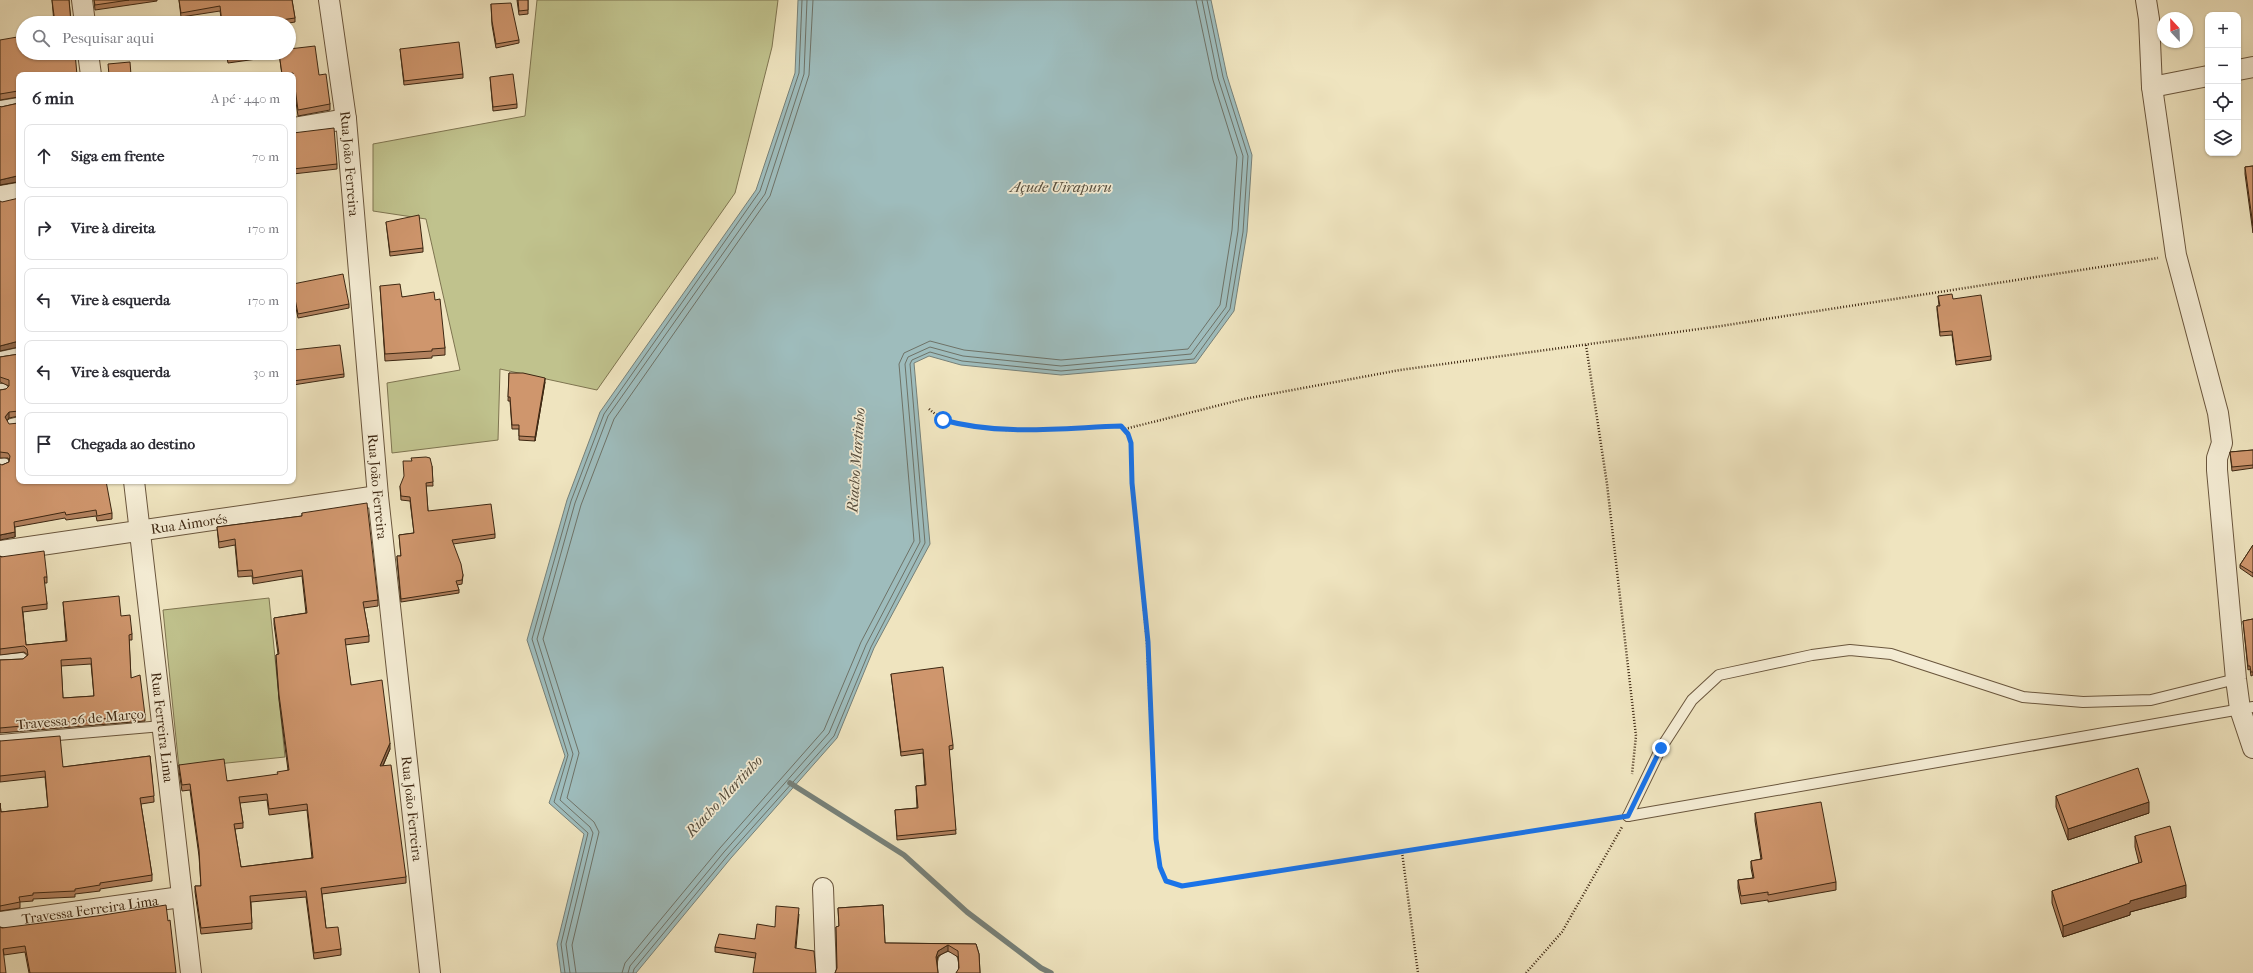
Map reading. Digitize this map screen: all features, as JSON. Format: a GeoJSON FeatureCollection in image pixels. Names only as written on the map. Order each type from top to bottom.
{"type":"FeatureCollection","features":[{"type":"Feature","properties":{"kind":"street"},"geometry":{"type":"LineString","coordinates":[[82,0],[84,16]]}},
{"type":"Feature","properties":{"kind":"street","name":"Rua João Ferreira"},"geometry":{"type":"LineString","coordinates":[[329,0],[346,119],[378,496],[430,973]]}},
{"type":"Feature","properties":{"kind":"street"},"geometry":{"type":"LineString","coordinates":[[2146,0],[2152,87],[2176,255],[2218,413],[2222,443],[2217,458],[2217,470],[2236,679],[2247,708],[2253,748]]}},
{"type":"Feature","properties":{"kind":"street"},"geometry":{"type":"LineString","coordinates":[[89,60],[91,72]]}},
{"type":"Feature","properties":{"kind":"street"},"geometry":{"type":"LineString","coordinates":[[2241,69],[2253,67]]}},
{"type":"Feature","properties":{"kind":"street"},"geometry":{"type":"LineString","coordinates":[[2152,87],[2205,77]]}},
{"type":"Feature","properties":{"kind":"street"},"geometry":{"type":"LineString","coordinates":[[296,127],[346,119]]}},
{"type":"Feature","properties":{"kind":"street"},"geometry":{"type":"LineString","coordinates":[[0,196],[16,194]]}},
{"type":"Feature","properties":{"kind":"street","name":"Rua Ferreira Lima"},"geometry":{"type":"LineString","coordinates":[[134,484],[191,973]]}},
{"type":"Feature","properties":{"kind":"street","name":"Rua Aimorés"},"geometry":{"type":"LineString","coordinates":[[0,551],[139,532],[378,496]]}},
{"type":"Feature","properties":{"kind":"street"},"geometry":{"type":"LineString","coordinates":[[823,888],[826,973]]}},
{"type":"Feature","properties":{"kind":"street","name":"Travessa Ferreira Lima"},"geometry":{"type":"LineString","coordinates":[[0,922],[181,897]]}},
{"type":"Feature","properties":{"kind":"lane"},"geometry":{"type":"LineString","coordinates":[[0,106],[16,103]]}},
{"type":"Feature","properties":{"kind":"lane"},"geometry":{"type":"LineString","coordinates":[[0,357],[16,354]]}},
{"type":"Feature","properties":{"kind":"lane"},"geometry":{"type":"LineString","coordinates":[[1628,816],[1661,748],[1688,706],[1714,679],[1735,672],[1812,655],[1850,650],[1891,654],[2023,697],[2083,702],[2151,700],[2236,679]]}},
{"type":"Feature","properties":{"kind":"lane"},"geometry":{"type":"LineString","coordinates":[[0,660],[22,658]]}},
{"type":"Feature","properties":{"kind":"lane"},"geometry":{"type":"LineString","coordinates":[[1628,816],[2247,708]]}},
{"type":"Feature","properties":{"kind":"lane","name":"Travessa 26 de Março"},"geometry":{"type":"LineString","coordinates":[[0,740],[162,726]]}},
{"type":"Feature","properties":{"kind":"path"},"geometry":{"type":"LineString","coordinates":[[1125,429],[1244,399],[1393,371],[1721,326],[2176,255]]}},
{"type":"Feature","properties":{"kind":"path"},"geometry":{"type":"LineString","coordinates":[[1586,344],[1607,484],[1636,736],[1631,779]]}},
{"type":"Feature","properties":{"kind":"path"},"geometry":{"type":"LineString","coordinates":[[929,409],[943,420],[985,428],[1012,430],[1121,426],[1125,429],[1131,443],[1132,483],[1148,642],[1156,839],[1160,867],[1165,880],[1176,886],[1182,886],[1628,816]]}},
{"type":"Feature","properties":{"kind":"path"},"geometry":{"type":"LineString","coordinates":[[1526,973],[1562,932],[1628,816]]}},
{"type":"Feature","properties":{"kind":"path"},"geometry":{"type":"LineString","coordinates":[[1402,852],[1418,973]]}},
{"type":"Feature","properties":{"kind":"green space"},"geometry":{"type":"Polygon","coordinates":[[[537,0],[778,0],[772,47],[735,193],[597,390],[500,369],[498,440],[392,453],[387,383],[460,370],[426,219],[373,211],[373,144],[525,116],[537,0]]]}},
{"type":"Feature","properties":{"kind":"green space"},"geometry":{"type":"Polygon","coordinates":[[[269,598],[285,757],[179,768],[163,610],[269,598]]]}},
{"type":"Feature","properties":{"kind":"water","name":"Açude Uirapuru"},"geometry":{"type":"Polygon","coordinates":[[[798,0],[1211,0],[1227,76],[1252,155],[1247,232],[1234,311],[1196,363],[1061,375],[961,365],[929,356],[914,363],[930,544],[874,648],[837,738],[731,858],[636,973],[561,973],[557,944],[584,834],[549,803],[565,756],[527,640],[567,500],[600,412],[756,190],[795,73],[798,0]]]}},
{"type":"Feature","properties":{"kind":"building"},"geometry":{"type":"Polygon","coordinates":[[[52,0],[69,0],[70,16],[54,16],[52,0]]]}},
{"type":"Feature","properties":{"kind":"building"},"geometry":{"type":"Polygon","coordinates":[[[94,0],[129,0],[95,5],[94,0]]]}},
{"type":"Feature","properties":{"kind":"building"},"geometry":{"type":"Polygon","coordinates":[[[179,0],[292,0],[295,16],[221,16],[220,6],[181,13],[179,0]]]}},
{"type":"Feature","properties":{"kind":"building"},"geometry":{"type":"Polygon","coordinates":[[[518,0],[528,0],[528,10],[519,11],[518,0]]]}},
{"type":"Feature","properties":{"kind":"building"},"geometry":{"type":"Polygon","coordinates":[[[511,3],[519,40],[496,44],[491,4],[511,3]]]}},
{"type":"Feature","properties":{"kind":"building"},"geometry":{"type":"Polygon","coordinates":[[[16,37],[16,60],[76,60],[77,72],[16,72],[16,91],[0,94],[0,40],[16,37]]]}},
{"type":"Feature","properties":{"kind":"building"},"geometry":{"type":"Polygon","coordinates":[[[459,42],[463,74],[404,81],[400,49],[459,42]]]}},
{"type":"Feature","properties":{"kind":"building"},"geometry":{"type":"Polygon","coordinates":[[[315,46],[319,75],[326,74],[330,104],[298,110],[296,95],[296,72],[282,72],[280,60],[296,60],[296,48],[315,46]]]}},
{"type":"Feature","properties":{"kind":"building"},"geometry":{"type":"Polygon","coordinates":[[[130,62],[131,72],[109,72],[108,64],[130,62]]]}},
{"type":"Feature","properties":{"kind":"building"},"geometry":{"type":"Polygon","coordinates":[[[513,74],[517,104],[493,107],[490,77],[513,74]]]}},
{"type":"Feature","properties":{"kind":"building"},"geometry":{"type":"Polygon","coordinates":[[[16,104],[16,176],[0,180],[0,106],[16,104]]]}},
{"type":"Feature","properties":{"kind":"building"},"geometry":{"type":"Polygon","coordinates":[[[334,128],[337,164],[296,169],[296,133],[334,128]]]}},
{"type":"Feature","properties":{"kind":"building"},"geometry":{"type":"Polygon","coordinates":[[[2253,166],[2253,226],[2245,167],[2253,166]]]}},
{"type":"Feature","properties":{"kind":"building"},"geometry":{"type":"Polygon","coordinates":[[[16,199],[16,342],[0,346],[0,201],[2,202],[16,199]]]}},
{"type":"Feature","properties":{"kind":"building"},"geometry":{"type":"Polygon","coordinates":[[[419,215],[423,248],[390,252],[386,222],[419,215]]]}},
{"type":"Feature","properties":{"kind":"building"},"geometry":{"type":"Polygon","coordinates":[[[343,274],[349,304],[298,314],[296,304],[296,283],[343,274]]]}},
{"type":"Feature","properties":{"kind":"building"},"geometry":{"type":"Polygon","coordinates":[[[400,284],[402,297],[434,292],[435,300],[440,299],[445,348],[432,349],[432,351],[385,354],[380,286],[400,284]]]}},
{"type":"Feature","properties":{"kind":"building"},"geometry":{"type":"Polygon","coordinates":[[[1952,294],[1953,299],[1981,295],[1991,356],[1956,361],[1952,331],[1940,332],[1937,306],[1940,306],[1938,296],[1952,294]]]}},
{"type":"Feature","properties":{"kind":"building"},"geometry":{"type":"Polygon","coordinates":[[[340,345],[344,374],[296,381],[296,350],[340,345]]]}},
{"type":"Feature","properties":{"kind":"building"},"geometry":{"type":"Polygon","coordinates":[[[16,354],[16,411],[9,412],[5,417],[9,424],[16,423],[16,484],[107,484],[112,513],[97,516],[96,510],[66,515],[65,512],[14,522],[15,532],[0,535],[0,464],[2,465],[9,462],[10,456],[8,453],[0,452],[0,390],[6,389],[9,386],[9,380],[0,377],[0,357],[16,354]]]}},
{"type":"Feature","properties":{"kind":"building"},"geometry":{"type":"Polygon","coordinates":[[[509,373],[523,373],[545,378],[535,437],[519,436],[519,425],[512,425],[510,397],[508,397],[509,373]]]}},
{"type":"Feature","properties":{"kind":"building"},"geometry":{"type":"Polygon","coordinates":[[[2253,450],[2253,465],[2232,467],[2230,452],[2253,450]]]}},
{"type":"Feature","properties":{"kind":"building"},"geometry":{"type":"Polygon","coordinates":[[[411,458],[430,458],[433,482],[426,483],[428,511],[491,504],[495,534],[452,540],[461,564],[463,575],[462,580],[456,581],[459,590],[401,599],[397,556],[401,556],[399,535],[414,533],[410,497],[401,496],[400,486],[404,476],[403,461],[412,461],[411,458]]]}},
{"type":"Feature","properties":{"kind":"building"},"geometry":{"type":"Polygon","coordinates":[[[367,503],[378,600],[363,602],[369,636],[345,639],[351,685],[382,680],[390,743],[380,766],[391,765],[406,877],[321,888],[326,928],[338,927],[341,949],[314,953],[306,891],[250,896],[252,923],[201,928],[195,886],[201,886],[199,850],[190,784],[182,785],[179,765],[224,759],[227,781],[278,774],[277,772],[289,770],[279,695],[276,655],[279,654],[274,618],[307,613],[302,570],[253,578],[252,570],[238,571],[235,539],[219,542],[217,527],[302,516],[302,513],[367,503]],[[267,794],[239,797],[243,823],[234,824],[241,867],[313,858],[307,804],[269,809],[267,794]]]}},
{"type":"Feature","properties":{"kind":"building"},"geometry":{"type":"Polygon","coordinates":[[[2253,545],[2253,573],[2240,565],[2253,545]]]}},
{"type":"Feature","properties":{"kind":"building"},"geometry":{"type":"Polygon","coordinates":[[[44,551],[47,577],[44,577],[47,604],[22,607],[26,645],[67,641],[63,602],[119,596],[121,616],[130,615],[132,634],[129,635],[131,678],[140,675],[145,715],[0,728],[0,660],[23,659],[28,655],[27,649],[24,646],[0,649],[0,556],[44,551]],[[91,658],[61,660],[63,698],[94,696],[91,658]]]}},
{"type":"Feature","properties":{"kind":"building"},"geometry":{"type":"Polygon","coordinates":[[[2253,619],[2253,672],[2251,672],[2250,666],[2248,666],[2243,621],[2253,619]]]}},
{"type":"Feature","properties":{"kind":"building"},"geometry":{"type":"Polygon","coordinates":[[[943,667],[953,745],[949,746],[956,830],[897,836],[895,810],[918,808],[916,786],[926,785],[923,749],[901,752],[891,674],[943,667]]]}},
{"type":"Feature","properties":{"kind":"building"},"geometry":{"type":"Polygon","coordinates":[[[60,736],[63,767],[150,756],[154,796],[140,798],[152,875],[100,883],[100,885],[75,889],[75,891],[33,893],[33,895],[19,897],[20,902],[0,906],[0,803],[1,812],[48,807],[45,771],[0,776],[0,741],[60,736]]]}},
{"type":"Feature","properties":{"kind":"building"},"geometry":{"type":"Polygon","coordinates":[[[2138,768],[2149,802],[2068,829],[2056,796],[2138,768]]]}},
{"type":"Feature","properties":{"kind":"building"},"geometry":{"type":"Polygon","coordinates":[[[1821,802],[1836,882],[1768,895],[1768,892],[1741,896],[1738,880],[1754,878],[1751,861],[1762,859],[1755,813],[1821,802]]]}},
{"type":"Feature","properties":{"kind":"building"},"geometry":{"type":"Polygon","coordinates":[[[2170,826],[2186,885],[2130,901],[2130,903],[2063,926],[2052,891],[2142,862],[2135,836],[2170,826]]]}},
{"type":"Feature","properties":{"kind":"building"},"geometry":{"type":"Polygon","coordinates":[[[166,905],[168,921],[170,920],[176,973],[30,973],[25,946],[3,949],[6,973],[0,973],[0,927],[2,928],[97,916],[166,905]]]}},
{"type":"Feature","properties":{"kind":"building"},"geometry":{"type":"Polygon","coordinates":[[[883,905],[885,943],[976,944],[979,954],[980,973],[956,973],[959,968],[958,951],[948,945],[938,951],[936,957],[938,973],[835,973],[837,968],[836,927],[839,926],[838,908],[883,905]]]}},
{"type":"Feature","properties":{"kind":"building"},"geometry":{"type":"Polygon","coordinates":[[[776,906],[799,908],[795,948],[814,951],[816,973],[753,973],[756,953],[715,947],[719,934],[755,939],[757,924],[775,927],[776,906]]]}},
{"type":"Feature","properties":{"kind":"waterway"},"geometry":{"type":"LineString","coordinates":[[790,783],[904,855],[967,912],[1041,968],[1051,973]]}},
{"type":"Feature","properties":{"kind":"route"},"geometry":{"type":"LineString","coordinates":[[943,420],[961,425],[1012,430],[1121,426],[1125,429],[1130,438],[1132,483],[1148,642],[1156,839],[1161,872],[1166,881],[1171,884],[1182,886],[1628,816],[1661,748]]}},
{"type":"Feature","properties":{"kind":"water label","name":"Riacho Martinho"},"geometry":{"type":"Point","coordinates":[856,460]}},
{"type":"Feature","properties":{"kind":"water label","name":"Riacho Martinho"},"geometry":{"type":"Point","coordinates":[724,796]}}]}
